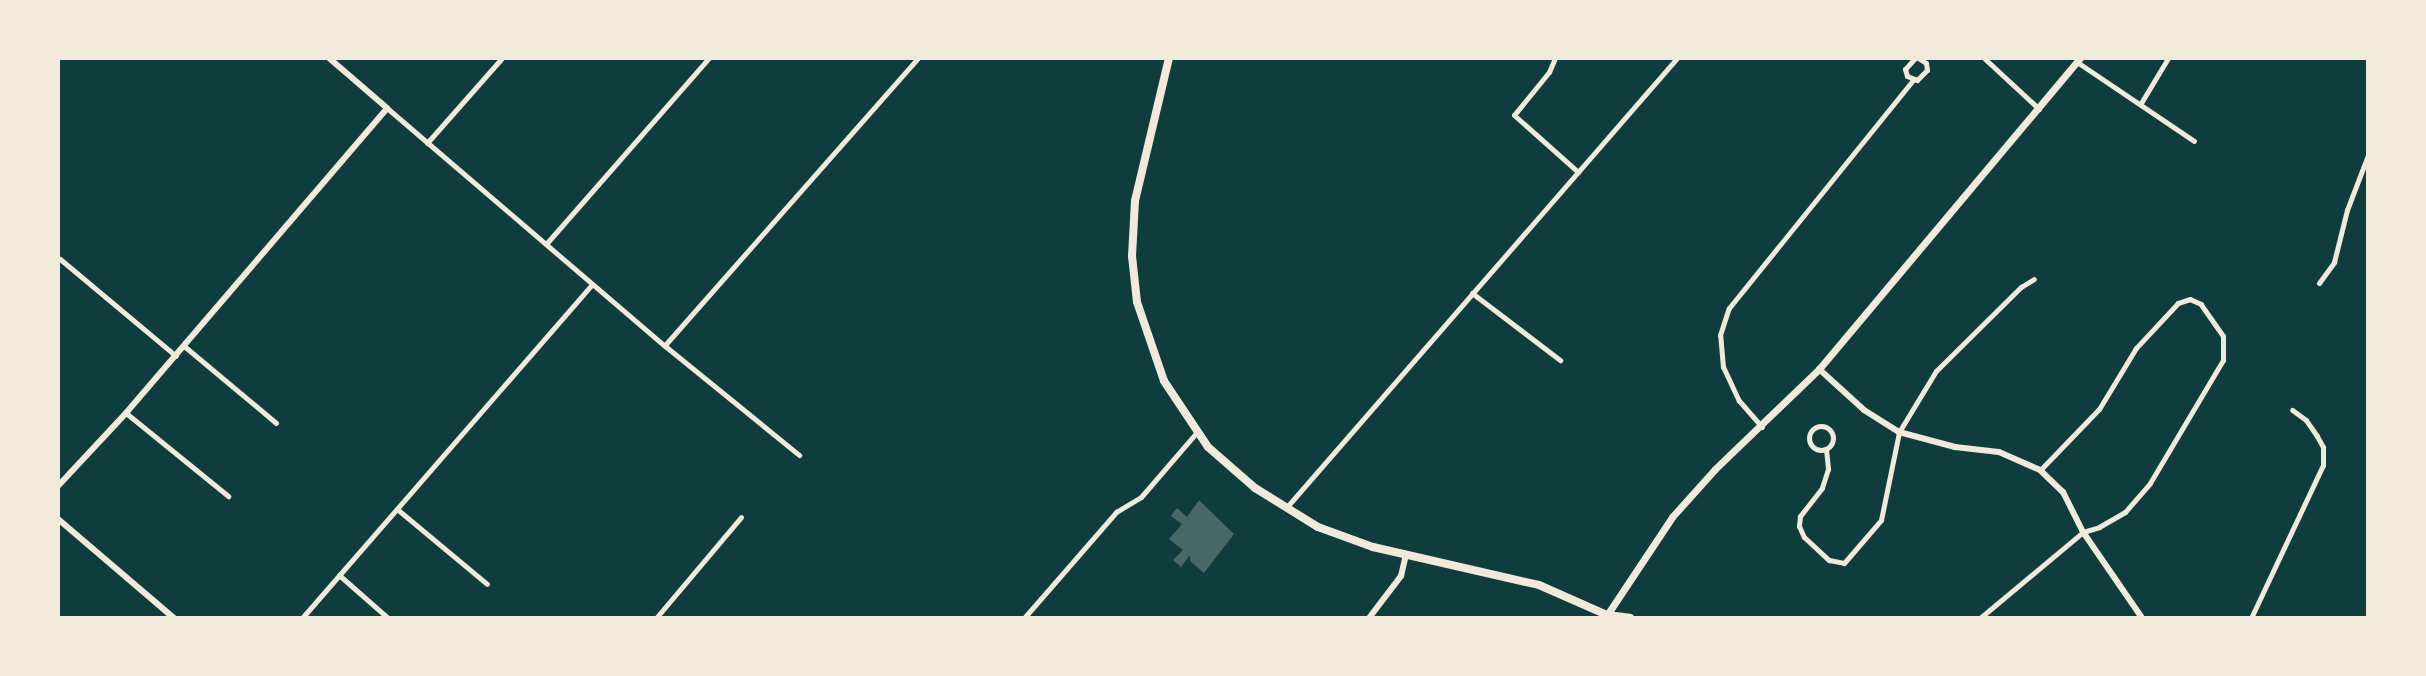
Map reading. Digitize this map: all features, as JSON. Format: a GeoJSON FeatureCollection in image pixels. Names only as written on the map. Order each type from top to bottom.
{"type":"FeatureCollection","features":[{"type":"Feature","properties":{"kind":"main road"},"geometry":{"type":"LineString","coordinates":[[1169,58],[1140,169],[1132,256],[1137,302],[1155,361],[1196,433],[1234,473],[1285,509],[1318,527],[1406,555],[1539,585],[1608,617],[1630,618]]}},
{"type":"Feature","properties":{"kind":"main road"},"geometry":{"type":"LineString","coordinates":[[1608,617],[1672,517],[1715,469],[1819,369],[2078,60]]}},
{"type":"Feature","properties":{"kind":"street"},"geometry":{"type":"LineString","coordinates":[[329,58],[665,346],[799,455]]}},
{"type":"Feature","properties":{"kind":"street"},"geometry":{"type":"LineString","coordinates":[[427,143],[502,58]]}},
{"type":"Feature","properties":{"kind":"street"},"geometry":{"type":"LineString","coordinates":[[546,244],[709,58]]}},
{"type":"Feature","properties":{"kind":"street"},"geometry":{"type":"LineString","coordinates":[[665,346],[918,58]]}},
{"type":"Feature","properties":{"kind":"street"},"geometry":{"type":"LineString","coordinates":[[1555,58],[1549,72],[1514,115],[1578,172]]}},
{"type":"Feature","properties":{"kind":"street"},"geometry":{"type":"LineString","coordinates":[[1285,509],[1677,58]]}},
{"type":"Feature","properties":{"kind":"street"},"geometry":{"type":"LineString","coordinates":[[1762,427],[1739,401],[1723,367],[1720,335],[1729,308],[1913,80],[1924,77],[1926,63],[1916,58],[1905,69],[1913,80]]}},
{"type":"Feature","properties":{"kind":"street"},"geometry":{"type":"LineString","coordinates":[[1984,58],[2039,109]]}},
{"type":"Feature","properties":{"kind":"street"},"geometry":{"type":"LineString","coordinates":[[2141,103],[2168,58]]}},
{"type":"Feature","properties":{"kind":"street"},"geometry":{"type":"LineString","coordinates":[[2078,60],[2194,141]]}},
{"type":"Feature","properties":{"kind":"street"},"geometry":{"type":"LineString","coordinates":[[58,486],[176,356],[387,108]]}},
{"type":"Feature","properties":{"kind":"street"},"geometry":{"type":"LineString","coordinates":[[2319,283],[2334,262],[2354,190],[2368,155]]}},
{"type":"Feature","properties":{"kind":"street"},"geometry":{"type":"LineString","coordinates":[[60,259],[176,356]]}},
{"type":"Feature","properties":{"kind":"street"},"geometry":{"type":"LineString","coordinates":[[1826,449],[1828,469],[1822,488],[1800,516],[1799,526],[1804,537],[1829,560],[1844,563],[1881,520],[1899,432],[1936,371],[2021,287],[2034,279]]}},
{"type":"Feature","properties":{"kind":"street"},"geometry":{"type":"LineString","coordinates":[[302,618],[592,284]]}},
{"type":"Feature","properties":{"kind":"street"},"geometry":{"type":"LineString","coordinates":[[1472,293],[1560,360]]}},
{"type":"Feature","properties":{"kind":"street"},"geometry":{"type":"LineString","coordinates":[[1980,618],[2083,532],[2125,512],[2150,483],[2223,360],[2223,336],[2204,308],[2190,299],[2178,303],[2136,348],[2099,409],[2040,470]]}},
{"type":"Feature","properties":{"kind":"street"},"geometry":{"type":"LineString","coordinates":[[184,346],[276,423]]}},
{"type":"Feature","properties":{"kind":"street"},"geometry":{"type":"LineString","coordinates":[[1819,369],[1864,410],[1899,432],[1955,447],[1999,452],[2040,470],[2063,492],[2083,532],[2142,618]]}},
{"type":"Feature","properties":{"kind":"street"},"geometry":{"type":"LineString","coordinates":[[2251,618],[2323,465],[2323,447],[2317,436],[2306,420],[2292,410]]}},
{"type":"Feature","properties":{"kind":"street"},"geometry":{"type":"LineString","coordinates":[[126,413],[228,496]]}},
{"type":"Feature","properties":{"kind":"street"},"geometry":{"type":"LineString","coordinates":[[1817,427],[1831,431],[1832,443],[1826,449],[1819,450],[1810,443],[1809,435],[1817,427]]}},
{"type":"Feature","properties":{"kind":"street"},"geometry":{"type":"LineString","coordinates":[[1024,618],[1116,512],[1141,497],[1196,433]]}},
{"type":"Feature","properties":{"kind":"street"},"geometry":{"type":"LineString","coordinates":[[397,509],[487,584]]}},
{"type":"Feature","properties":{"kind":"street"},"geometry":{"type":"LineString","coordinates":[[656,618],[741,517]]}},
{"type":"Feature","properties":{"kind":"street"},"geometry":{"type":"LineString","coordinates":[[58,519],[174,618]]}},
{"type":"Feature","properties":{"kind":"street"},"geometry":{"type":"LineString","coordinates":[[1369,618],[1401,576],[1406,555]]}},
{"type":"Feature","properties":{"kind":"street"},"geometry":{"type":"LineString","coordinates":[[339,575],[388,618]]}},
{"type":"Feature","properties":{"kind":"building"},"geometry":{"type":"Polygon","coordinates":[[[1199,500],[1234,534],[1204,573],[1190,561],[1190,555],[1181,567],[1173,560],[1183,550],[1169,539],[1182,524],[1171,516],[1177,508],[1187,517],[1199,500]]]}}]}
